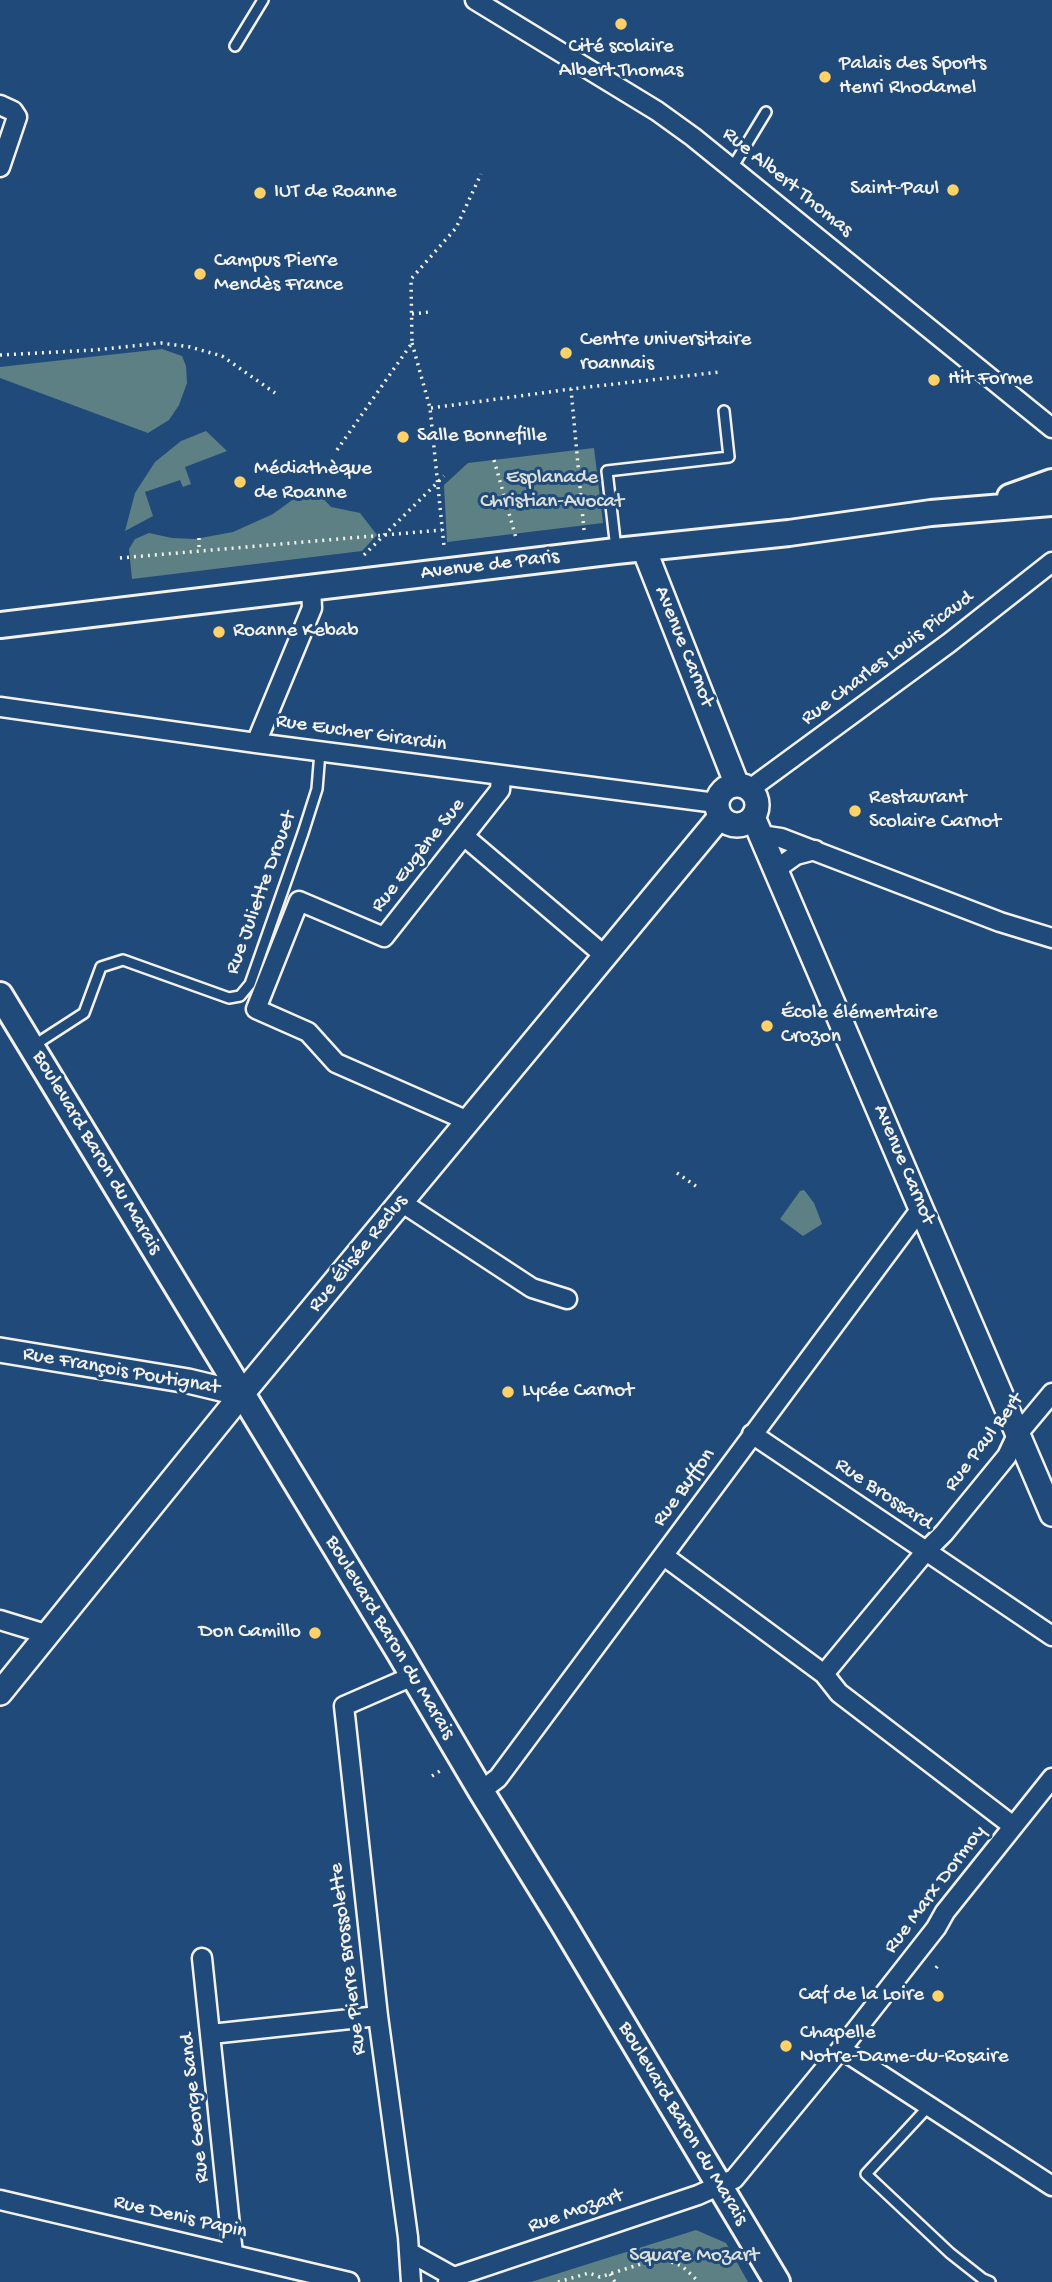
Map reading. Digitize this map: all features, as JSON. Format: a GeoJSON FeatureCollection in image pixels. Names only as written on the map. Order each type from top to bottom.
{"type":"FeatureCollection","features":[{"type":"Feature","properties":{"kind":"main road"},"geometry":{"type":"LineString","coordinates":[[979,508],[1052,482]]}},
{"type":"Feature","properties":{"kind":"main road"},"geometry":{"type":"LineString","coordinates":[[979,508],[1052,502]]}},
{"type":"Feature","properties":{"kind":"main road","name":"Avenue de Paris"},"geometry":{"type":"LineString","coordinates":[[0,625],[616,551],[789,533],[979,508]]}},
{"type":"Feature","properties":{"kind":"main road","name":"Boulevard Baron du Marais"},"geometry":{"type":"LineString","coordinates":[[0,995],[414,1676],[777,2282]]}},
{"type":"Feature","properties":{"kind":"street","name":"Rue Albert Thomas"},"geometry":{"type":"LineString","coordinates":[[475,0],[657,111],[732,168],[1052,428]]}},
{"type":"Feature","properties":{"kind":"street"},"geometry":{"type":"LineString","coordinates":[[0,105],[13,111],[17,117],[0,167]]}},
{"type":"Feature","properties":{"kind":"street"},"geometry":{"type":"LineString","coordinates":[[1025,506],[1052,494]]}},
{"type":"Feature","properties":{"kind":"street","name":"Avenue Carnot"},"geometry":{"type":"LineString","coordinates":[[644,549],[744,787],[756,800],[757,826],[1052,1514]]}},
{"type":"Feature","properties":{"kind":"street","name":"Rue Charles Louis Picaud"},"geometry":{"type":"LineString","coordinates":[[744,787],[949,643],[1052,562]]}},
{"type":"Feature","properties":{"kind":"street"},"geometry":{"type":"LineString","coordinates":[[256,743],[312,608],[312,589]]}},
{"type":"Feature","properties":{"kind":"street","name":"Rue Eucher Girardin"},"geometry":{"type":"LineString","coordinates":[[0,707],[501,776],[718,810]]}},
{"type":"Feature","properties":{"kind":"street","name":"Rue Eugène Sue"},"geometry":{"type":"LineString","coordinates":[[468,1121],[336,1063],[307,1032],[256,1009],[299,901],[384,937],[500,790],[501,776]]}},
{"type":"Feature","properties":{"kind":"street","name":"Rue Élisée Reclus"},"geometry":{"type":"LineString","coordinates":[[0,1693],[242,1394],[605,956],[718,810],[718,797],[726,788],[744,787]]}},
{"type":"Feature","properties":{"kind":"street"},"geometry":{"type":"LineString","coordinates":[[718,810],[730,824],[757,826],[781,838],[987,917],[1052,938]]}},
{"type":"Feature","properties":{"kind":"street"},"geometry":{"type":"LineString","coordinates":[[465,837],[605,956]]}},
{"type":"Feature","properties":{"kind":"street"},"geometry":{"type":"LineString","coordinates":[[777,872],[796,855],[815,850]]}},
{"type":"Feature","properties":{"kind":"street"},"geometry":{"type":"LineString","coordinates":[[401,1202],[532,1288],[567,1299]]}},
{"type":"Feature","properties":{"kind":"street","name":"Rue Buffon"},"geometry":{"type":"LineString","coordinates":[[481,1791],[498,1778],[922,1207]]}},
{"type":"Feature","properties":{"kind":"street","name":"Rue François Poutignat"},"geometry":{"type":"LineString","coordinates":[[0,1350],[188,1381],[242,1394]]}},
{"type":"Feature","properties":{"kind":"street","name":"Rue Paul Bert"},"geometry":{"type":"LineString","coordinates":[[926,1551],[1007,1456],[1017,1435],[1052,1393]]}},
{"type":"Feature","properties":{"kind":"street","name":"Rue Brossard"},"geometry":{"type":"LineString","coordinates":[[752,1434],[926,1551],[824,1674]]}},
{"type":"Feature","properties":{"kind":"street"},"geometry":{"type":"LineString","coordinates":[[926,1551],[1052,1636]]}},
{"type":"Feature","properties":{"kind":"street"},"geometry":{"type":"LineString","coordinates":[[664,1556],[824,1674],[839,1693],[1013,1826]]}},
{"type":"Feature","properties":{"kind":"street"},"geometry":{"type":"LineString","coordinates":[[0,1620],[49,1635]]}},
{"type":"Feature","properties":{"kind":"street","name":"Rue Pierre Brossolette"},"geometry":{"type":"LineString","coordinates":[[411,2282],[344,1706],[414,1676]]}},
{"type":"Feature","properties":{"kind":"street","name":"Rue Marx Dormoy"},"geometry":{"type":"LineString","coordinates":[[719,2186],[734,2179],[841,2049],[1052,1778]]}},
{"type":"Feature","properties":{"kind":"street","name":"Rue George Sand"},"geometry":{"type":"LineString","coordinates":[[202,1958],[233,2254]]}},
{"type":"Feature","properties":{"kind":"street"},"geometry":{"type":"LineString","coordinates":[[211,2034],[378,2016]]}},
{"type":"Feature","properties":{"kind":"street"},"geometry":{"type":"LineString","coordinates":[[841,2049],[1052,2186]]}},
{"type":"Feature","properties":{"kind":"street","name":"Rue Mozart"},"geometry":{"type":"LineString","coordinates":[[451,2279],[719,2186]]}},
{"type":"Feature","properties":{"kind":"street","name":"Rue Denis Papin"},"geometry":{"type":"LineString","coordinates":[[0,2200],[349,2282]]}},
{"type":"Feature","properties":{"kind":"street"},"geometry":{"type":"LineString","coordinates":[[409,2252],[451,2279]]}},
{"type":"Feature","properties":{"kind":"lane"},"geometry":{"type":"LineString","coordinates":[[235,46],[263,0]]}},
{"type":"Feature","properties":{"kind":"lane"},"geometry":{"type":"LineString","coordinates":[[732,168],[766,112]]}},
{"type":"Feature","properties":{"kind":"lane"},"geometry":{"type":"LineString","coordinates":[[616,551],[607,471],[729,457],[724,411]]}},
{"type":"Feature","properties":{"kind":"lane","name":"Rue Juliette Drouet"},"geometry":{"type":"LineString","coordinates":[[31,1047],[84,1013],[101,967],[123,960],[229,998],[240,996],[250,984],[303,833],[317,789],[320,752]]}},
{"type":"Feature","properties":{"kind":"lane"},"geometry":{"type":"LineString","coordinates":[[929,2106],[866,2174],[950,2253],[990,2282]]}},
{"type":"Feature","properties":{"kind":"path"},"geometry":{"type":"LineString","coordinates":[[444,546],[430,408],[412,342],[411,279],[456,228],[481,174]]}},
{"type":"Feature","properties":{"kind":"path"},"geometry":{"type":"LineString","coordinates":[[412,314],[429,312]]}},
{"type":"Feature","properties":{"kind":"path"},"geometry":{"type":"LineString","coordinates":[[337,450],[412,342]]}},
{"type":"Feature","properties":{"kind":"path"},"geometry":{"type":"LineString","coordinates":[[0,355],[161,343],[190,347],[222,356],[275,393]]}},
{"type":"Feature","properties":{"kind":"path"},"geometry":{"type":"LineString","coordinates":[[430,408],[719,372]]}},
{"type":"Feature","properties":{"kind":"path"},"geometry":{"type":"LineString","coordinates":[[571,389],[584,530]]}},
{"type":"Feature","properties":{"kind":"path"},"geometry":{"type":"LineString","coordinates":[[494,460],[516,538]]}},
{"type":"Feature","properties":{"kind":"path"},"geometry":{"type":"LineString","coordinates":[[364,555],[444,476]]}},
{"type":"Feature","properties":{"kind":"path"},"geometry":{"type":"LineString","coordinates":[[120,558],[442,530]]}},
{"type":"Feature","properties":{"kind":"path"},"geometry":{"type":"LineString","coordinates":[[199,538],[199,552]]}},
{"type":"Feature","properties":{"kind":"path"},"geometry":{"type":"LineString","coordinates":[[677,1173],[700,1189]]}},
{"type":"Feature","properties":{"kind":"path"},"geometry":{"type":"LineString","coordinates":[[432,1776],[440,1771]]}},
{"type":"Feature","properties":{"kind":"path"},"geometry":{"type":"LineString","coordinates":[[558,2282],[589,2273],[600,2277],[660,2258],[682,2266],[699,2282]]}},
{"type":"Feature","properties":{"kind":"path"},"geometry":{"type":"LineString","coordinates":[[610,2274],[615,2282]]}},
{"type":"Feature","properties":{"kind":"green space"},"geometry":{"type":"Polygon","coordinates":[[[162,349],[182,356],[186,366],[187,383],[179,405],[169,420],[148,433],[0,378],[0,367],[162,349]]]}},
{"type":"Feature","properties":{"kind":"green space"},"geometry":{"type":"Polygon","coordinates":[[[206,431],[227,451],[185,467],[191,484],[183,487],[180,480],[145,492],[153,516],[125,531],[135,493],[155,462],[181,441],[206,431]]]}},
{"type":"Feature","properties":{"kind":"green space","name":"Esplanade Christian-Avocat"},"geometry":{"type":"Polygon","coordinates":[[[594,448],[603,523],[447,542],[444,485],[468,463],[594,448]]]}},
{"type":"Feature","properties":{"kind":"green space"},"geometry":{"type":"Polygon","coordinates":[[[306,490],[320,495],[331,507],[360,513],[377,535],[362,551],[132,579],[129,549],[135,539],[149,533],[195,539],[233,532],[273,514],[306,490]]]}},
{"type":"Feature","properties":{"kind":"green space"},"geometry":{"type":"Polygon","coordinates":[[[804,1190],[814,1203],[822,1224],[803,1236],[780,1219],[800,1191],[804,1190]]]}},
{"type":"Feature","properties":{"kind":"green space","name":"Square Mozart"},"geometry":{"type":"Polygon","coordinates":[[[696,2230],[726,2243],[748,2282],[531,2282],[696,2230]]]}},
{"type":"Feature","properties":{"kind":"place","name":"Cité scolaire Albert Thomas"},"geometry":{"type":"Point","coordinates":[621,24]}},
{"type":"Feature","properties":{"kind":"place","name":"Palais des Sports Henri Rhodamel"},"geometry":{"type":"Point","coordinates":[825,77]}},
{"type":"Feature","properties":{"kind":"place","name":"Saint-Paul"},"geometry":{"type":"Point","coordinates":[953,190]}},
{"type":"Feature","properties":{"kind":"place","name":"IUT de Roanne"},"geometry":{"type":"Point","coordinates":[260,193]}},
{"type":"Feature","properties":{"kind":"place","name":"Campus Pierre Mendès France"},"geometry":{"type":"Point","coordinates":[200,274]}},
{"type":"Feature","properties":{"kind":"place","name":"Centre universitaire roannais"},"geometry":{"type":"Point","coordinates":[566,353]}},
{"type":"Feature","properties":{"kind":"place","name":"Hit Forme"},"geometry":{"type":"Point","coordinates":[934,380]}},
{"type":"Feature","properties":{"kind":"place","name":"Salle Bonnefille"},"geometry":{"type":"Point","coordinates":[403,437]}},
{"type":"Feature","properties":{"kind":"place","name":"Médiathèque de Roanne"},"geometry":{"type":"Point","coordinates":[240,482]}},
{"type":"Feature","properties":{"kind":"place","name":"Roanne Kebab"},"geometry":{"type":"Point","coordinates":[219,632]}},
{"type":"Feature","properties":{"kind":"place","name":"Restaurant Scolaire Carnot"},"geometry":{"type":"Point","coordinates":[855,811]}},
{"type":"Feature","properties":{"kind":"place","name":"École élémentaire Crozon"},"geometry":{"type":"Point","coordinates":[767,1026]}},
{"type":"Feature","properties":{"kind":"place","name":"Lycée Carnot"},"geometry":{"type":"Point","coordinates":[508,1392]}},
{"type":"Feature","properties":{"kind":"place","name":"Don Camillo"},"geometry":{"type":"Point","coordinates":[315,1633]}},
{"type":"Feature","properties":{"kind":"place","name":"Caf de la Loire"},"geometry":{"type":"Point","coordinates":[938,1996]}},
{"type":"Feature","properties":{"kind":"place","name":"Chapelle Notre-Dame-du-Rosaire"},"geometry":{"type":"Point","coordinates":[786,2046]}}]}
